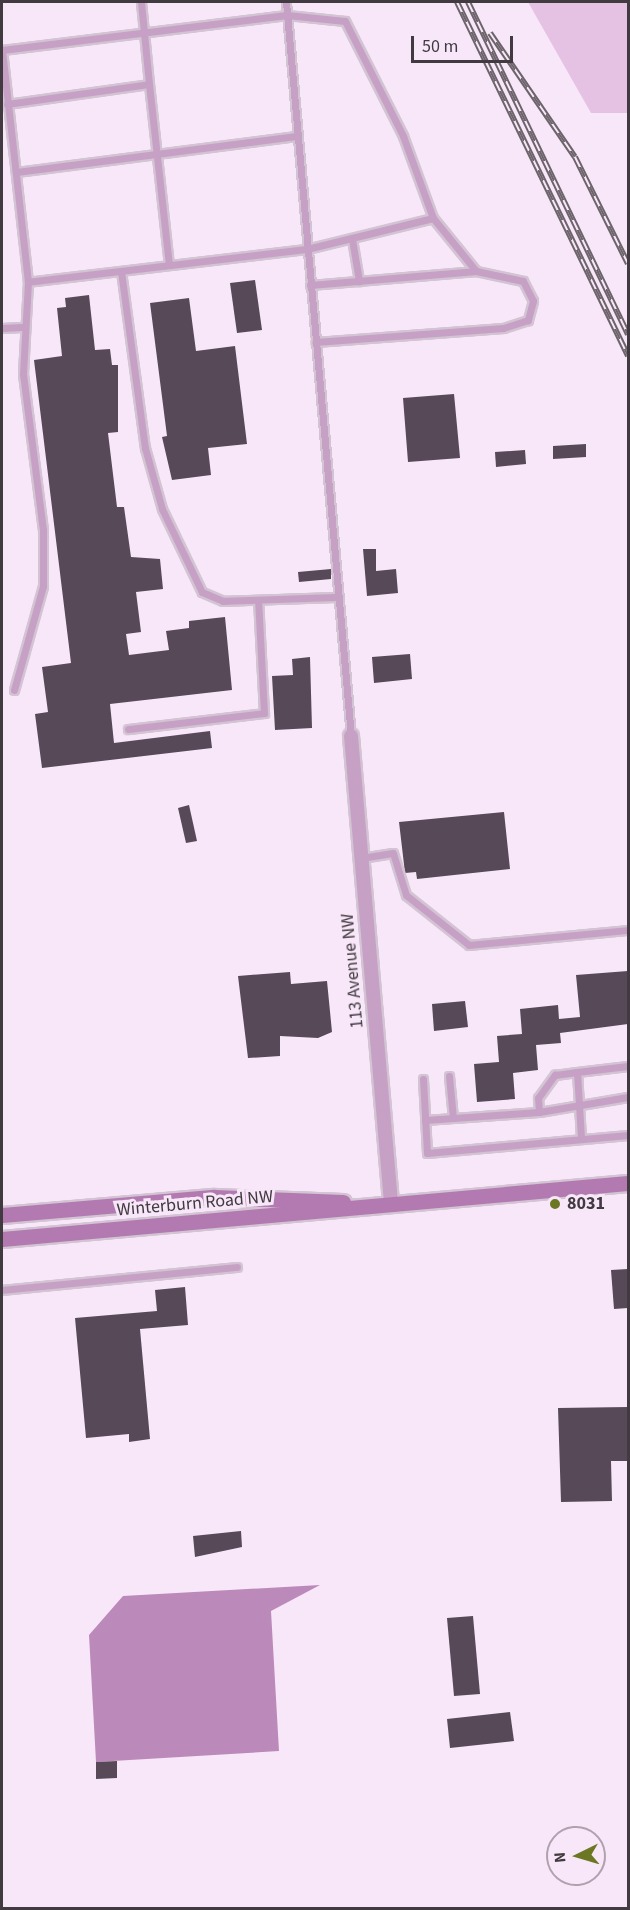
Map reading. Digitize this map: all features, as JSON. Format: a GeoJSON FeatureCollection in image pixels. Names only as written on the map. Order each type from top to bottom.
{"type":"FeatureCollection","features":[{"type":"Feature","properties":{"kind":"main road","name":"Winterburn Road NW"},"geometry":{"type":"LineString","coordinates":[[2,1239],[628,1183]]}},
{"type":"Feature","properties":{"kind":"main road","name":"Winterburn Road NW"},"geometry":{"type":"LineString","coordinates":[[2,1215],[214,1197],[391,1204]]}},
{"type":"Feature","properties":{"kind":"street","name":"113 Avenue NW"},"geometry":{"type":"LineString","coordinates":[[351,736],[391,1204]]}},
{"type":"Feature","properties":{"kind":"lane"},"geometry":{"type":"LineString","coordinates":[[141,2],[169,266]]}},
{"type":"Feature","properties":{"kind":"lane"},"geometry":{"type":"LineString","coordinates":[[286,2],[351,736]]}},
{"type":"Feature","properties":{"kind":"lane"},"geometry":{"type":"LineString","coordinates":[[14,690],[43,586],[43,530],[23,374],[22,327],[28,282],[2,51],[287,15],[345,21],[403,136],[433,218],[476,271]]}},
{"type":"Feature","properties":{"kind":"lane"},"geometry":{"type":"LineString","coordinates":[[7,105],[149,84]]}},
{"type":"Feature","properties":{"kind":"lane"},"geometry":{"type":"LineString","coordinates":[[16,172],[297,136]]}},
{"type":"Feature","properties":{"kind":"lane"},"geometry":{"type":"LineString","coordinates":[[28,282],[307,249],[433,218]]}},
{"type":"Feature","properties":{"kind":"lane"},"geometry":{"type":"LineString","coordinates":[[352,239],[359,281]]}},
{"type":"Feature","properties":{"kind":"lane"},"geometry":{"type":"LineString","coordinates":[[121,271],[145,448],[162,510],[202,592],[223,601],[339,597]]}},
{"type":"Feature","properties":{"kind":"lane"},"geometry":{"type":"LineString","coordinates":[[310,285],[476,271],[523,281],[533,301],[528,320],[503,328],[316,342]]}},
{"type":"Feature","properties":{"kind":"lane"},"geometry":{"type":"LineString","coordinates":[[2,328],[22,327]]}},
{"type":"Feature","properties":{"kind":"lane"},"geometry":{"type":"LineString","coordinates":[[128,729],[264,713],[258,600]]}},
{"type":"Feature","properties":{"kind":"lane"},"geometry":{"type":"LineString","coordinates":[[362,858],[393,854],[406,895],[469,945],[628,930]]}},
{"type":"Feature","properties":{"kind":"lane"},"geometry":{"type":"LineString","coordinates":[[539,1112],[538,1098],[555,1075],[628,1066]]}},
{"type":"Feature","properties":{"kind":"lane"},"geometry":{"type":"LineString","coordinates":[[577,1072],[577,1103],[581,1138]]}},
{"type":"Feature","properties":{"kind":"lane"},"geometry":{"type":"LineString","coordinates":[[449,1076],[453,1118]]}},
{"type":"Feature","properties":{"kind":"lane"},"geometry":{"type":"LineString","coordinates":[[423,1079],[428,1153],[628,1135]]}},
{"type":"Feature","properties":{"kind":"lane"},"geometry":{"type":"LineString","coordinates":[[426,1120],[539,1112],[577,1103],[628,1097]]}},
{"type":"Feature","properties":{"kind":"lane"},"geometry":{"type":"LineString","coordinates":[[2,1290],[237,1267]]}},
{"type":"Feature","properties":{"kind":"shaded area"},"geometry":{"type":"Polygon","coordinates":[[[528,2],[628,2],[628,113],[591,113],[528,2]]]}},
{"type":"Feature","properties":{"kind":"shaded area"},"geometry":{"type":"Polygon","coordinates":[[[320,1585],[271,1611],[279,1751],[96,1762],[89,1635],[123,1596],[320,1585]]]}},
{"type":"Feature","properties":{"kind":"building"},"geometry":{"type":"Polygon","coordinates":[[[255,280],[262,330],[237,333],[230,283],[255,280]]]}},
{"type":"Feature","properties":{"kind":"building"},"geometry":{"type":"Polygon","coordinates":[[[89,295],[95,350],[110,349],[112,365],[118,365],[118,432],[108,433],[117,507],[124,507],[131,557],[160,559],[163,589],[136,592],[141,632],[126,634],[129,655],[169,650],[166,631],[189,628],[189,621],[225,617],[232,690],[110,704],[114,743],[210,731],[212,748],[42,768],[35,714],[48,712],[42,667],[71,663],[34,360],[62,356],[57,308],[66,307],[65,298],[89,295]]]}},
{"type":"Feature","properties":{"kind":"building"},"geometry":{"type":"Polygon","coordinates":[[[189,298],[196,351],[235,346],[247,444],[208,448],[211,475],[172,480],[162,437],[167,436],[150,303],[189,298]]]}},
{"type":"Feature","properties":{"kind":"building"},"geometry":{"type":"Polygon","coordinates":[[[454,394],[460,458],[408,462],[403,398],[454,394]]]}},
{"type":"Feature","properties":{"kind":"building"},"geometry":{"type":"Polygon","coordinates":[[[586,444],[586,457],[553,459],[553,446],[586,444]]]}},
{"type":"Feature","properties":{"kind":"building"},"geometry":{"type":"Polygon","coordinates":[[[525,450],[526,464],[496,467],[495,452],[525,450]]]}},
{"type":"Feature","properties":{"kind":"building"},"geometry":{"type":"Polygon","coordinates":[[[363,549],[376,549],[376,571],[396,569],[398,593],[367,596],[363,549]]]}},
{"type":"Feature","properties":{"kind":"building"},"geometry":{"type":"Polygon","coordinates":[[[331,569],[331,579],[299,582],[298,572],[331,569]]]}},
{"type":"Feature","properties":{"kind":"building"},"geometry":{"type":"Polygon","coordinates":[[[410,654],[412,679],[374,683],[372,657],[410,654]]]}},
{"type":"Feature","properties":{"kind":"building"},"geometry":{"type":"Polygon","coordinates":[[[310,657],[312,728],[275,730],[272,676],[293,675],[292,659],[310,657]]]}},
{"type":"Feature","properties":{"kind":"building"},"geometry":{"type":"Polygon","coordinates":[[[189,805],[197,841],[186,843],[178,808],[189,805]]]}},
{"type":"Feature","properties":{"kind":"building"},"geometry":{"type":"Polygon","coordinates":[[[504,812],[510,869],[417,879],[416,872],[405,873],[399,822],[504,812]]]}},
{"type":"Feature","properties":{"kind":"building"},"geometry":{"type":"Polygon","coordinates":[[[628,971],[628,1024],[560,1033],[561,1043],[536,1045],[538,1070],[513,1073],[515,1099],[477,1102],[474,1064],[499,1062],[497,1036],[522,1034],[520,1009],[558,1005],[559,1019],[580,1017],[576,975],[628,971]]]}},
{"type":"Feature","properties":{"kind":"building"},"geometry":{"type":"Polygon","coordinates":[[[290,972],[291,984],[327,981],[332,1032],[318,1038],[280,1036],[280,1056],[248,1058],[238,976],[290,972]]]}},
{"type":"Feature","properties":{"kind":"building"},"geometry":{"type":"Polygon","coordinates":[[[465,1001],[468,1027],[434,1031],[432,1004],[465,1001]]]}},
{"type":"Feature","properties":{"kind":"building"},"geometry":{"type":"Polygon","coordinates":[[[628,1269],[628,1308],[614,1309],[611,1270],[628,1269]]]}},
{"type":"Feature","properties":{"kind":"building"},"geometry":{"type":"Polygon","coordinates":[[[185,1287],[188,1325],[140,1329],[150,1439],[129,1442],[129,1434],[86,1438],[75,1318],[157,1311],[155,1290],[185,1287]]]}},
{"type":"Feature","properties":{"kind":"building"},"geometry":{"type":"Polygon","coordinates":[[[628,1407],[628,1461],[611,1461],[612,1501],[561,1502],[558,1408],[628,1407]]]}},
{"type":"Feature","properties":{"kind":"building"},"geometry":{"type":"Polygon","coordinates":[[[241,1531],[242,1547],[195,1557],[193,1536],[241,1531]]]}},
{"type":"Feature","properties":{"kind":"building"},"geometry":{"type":"Polygon","coordinates":[[[473,1616],[480,1694],[454,1696],[447,1618],[473,1616]]]}},
{"type":"Feature","properties":{"kind":"building"},"geometry":{"type":"Polygon","coordinates":[[[510,1712],[514,1741],[450,1748],[447,1719],[510,1712]]]}},
{"type":"Feature","properties":{"kind":"building"},"geometry":{"type":"Polygon","coordinates":[[[117,1761],[117,1778],[96,1779],[96,1762],[117,1761]]]}},
{"type":"Feature","properties":{"kind":"railway"},"geometry":{"type":"LineString","coordinates":[[457,2],[628,356]]}},
{"type":"Feature","properties":{"kind":"railway"},"geometry":{"type":"LineString","coordinates":[[468,2],[628,334]]}},
{"type":"Feature","properties":{"kind":"railway"},"geometry":{"type":"LineString","coordinates":[[490,33],[575,157],[628,264]]}},
{"type":"Feature","properties":{"kind":"place","name":"8031"},"geometry":{"type":"Point","coordinates":[555,1204]}}]}
